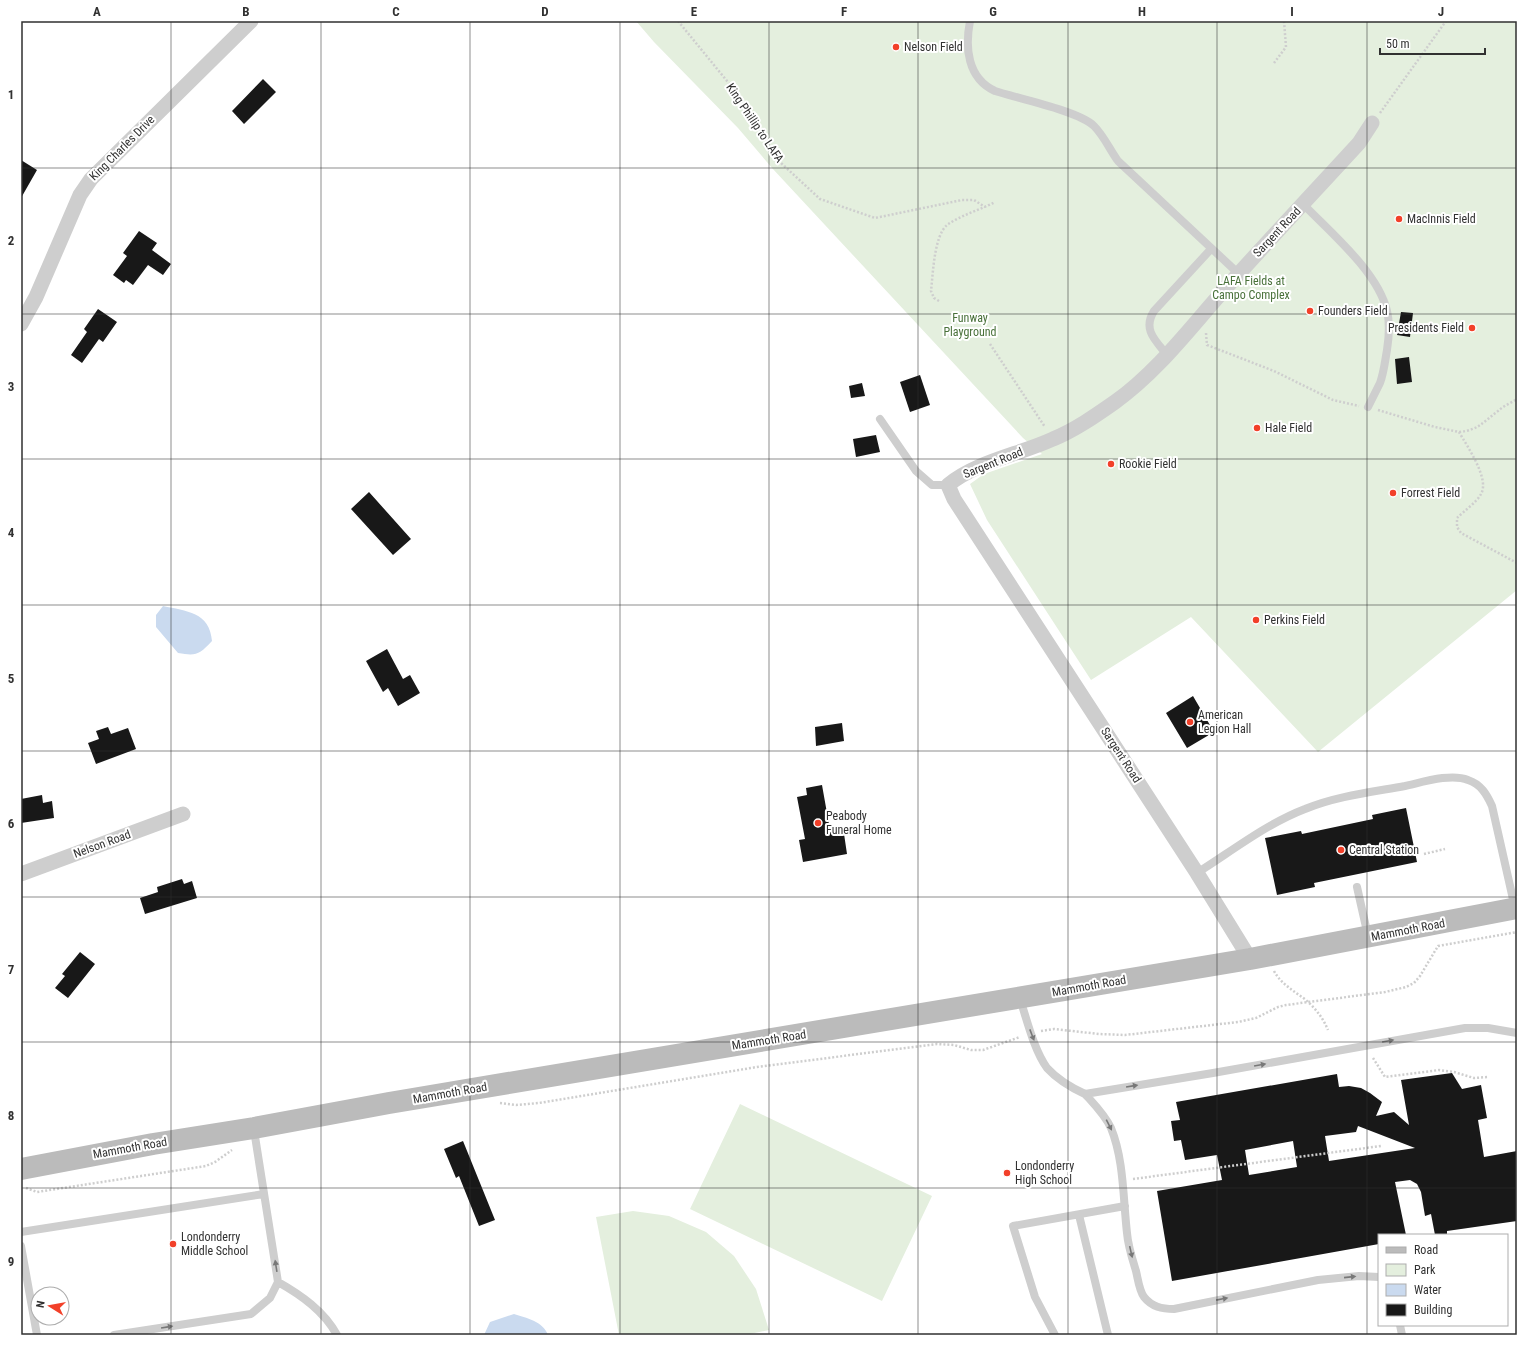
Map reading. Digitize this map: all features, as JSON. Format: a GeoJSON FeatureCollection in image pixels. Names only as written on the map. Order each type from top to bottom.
{"type":"FeatureCollection","features":[{"type":"Feature","properties":{"kind":"main road","name":"Mammoth Road"},"geometry":{"type":"LineString","coordinates":[[24,1178],[153,1144],[1250,959],[1516,909]]}},
{"type":"Feature","properties":{"kind":"street","name":"King Charles Drive"},"geometry":{"type":"LineString","coordinates":[[21,324],[36,297],[80,195],[91,179],[251,21]]}},
{"type":"Feature","properties":{"kind":"street","name":"Sargent Road"},"geometry":{"type":"LineString","coordinates":[[1250,959],[1197,873],[958,506],[948,485],[955,479],[985,464],[1053,439],[1094,417],[1133,388],[1168,356],[1201,316],[1359,143],[1372,123]]}},
{"type":"Feature","properties":{"kind":"street","name":"Nelson Road"},"geometry":{"type":"LineString","coordinates":[[21,874],[183,814]]}},
{"type":"Feature","properties":{"kind":"lane"},"geometry":{"type":"LineString","coordinates":[[970,21],[968,32],[970,59],[979,80],[986,87],[1065,112],[1093,124],[1118,161],[1239,274]]}},
{"type":"Feature","properties":{"kind":"lane"},"geometry":{"type":"LineString","coordinates":[[1303,204],[1365,269],[1382,295],[1387,311],[1389,325],[1384,368],[1380,383],[1368,407]]}},
{"type":"Feature","properties":{"kind":"lane"},"geometry":{"type":"LineString","coordinates":[[1168,356],[1152,337],[1148,322],[1150,317],[1211,249]]}},
{"type":"Feature","properties":{"kind":"lane"},"geometry":{"type":"LineString","coordinates":[[880,419],[916,471],[932,485],[948,485]]}},
{"type":"Feature","properties":{"kind":"lane"},"geometry":{"type":"LineString","coordinates":[[1197,873],[1270,826],[1304,809],[1331,800],[1446,778],[1461,778],[1474,782],[1480,787],[1487,795],[1492,806],[1516,909]]}},
{"type":"Feature","properties":{"kind":"lane"},"geometry":{"type":"LineString","coordinates":[[1357,887],[1368,937]]}},
{"type":"Feature","properties":{"kind":"lane"},"geometry":{"type":"LineString","coordinates":[[1020,998],[1031,1034],[1048,1068],[1074,1089],[1085,1094],[1102,1114],[1111,1128],[1117,1150],[1122,1181],[1130,1250],[1140,1287],[1144,1296],[1151,1303],[1162,1309],[1174,1309],[1318,1280],[1359,1276],[1378,1277]]}},
{"type":"Feature","properties":{"kind":"lane"},"geometry":{"type":"LineString","coordinates":[[1085,1094],[1221,1072],[1465,1028],[1488,1028],[1517,1033]]}},
{"type":"Feature","properties":{"kind":"lane"},"geometry":{"type":"LineString","coordinates":[[114,1335],[251,1314],[270,1298],[278,1282],[254,1128]]}},
{"type":"Feature","properties":{"kind":"lane"},"geometry":{"type":"LineString","coordinates":[[21,1232],[264,1194]]}},
{"type":"Feature","properties":{"kind":"lane"},"geometry":{"type":"LineString","coordinates":[[1055,1335],[1035,1297],[1013,1226],[1125,1206]]}},
{"type":"Feature","properties":{"kind":"lane"},"geometry":{"type":"LineString","coordinates":[[1079,1215],[1108,1335]]}},
{"type":"Feature","properties":{"kind":"lane"},"geometry":{"type":"LineString","coordinates":[[21,1246],[37,1335]]}},
{"type":"Feature","properties":{"kind":"lane"},"geometry":{"type":"LineString","coordinates":[[278,1282],[311,1304],[330,1323],[336,1335]]}},
{"type":"Feature","properties":{"kind":"path","name":"King Phillip to LAFA"},"geometry":{"type":"LineString","coordinates":[[678,21],[736,92],[782,163],[820,199],[875,218],[962,200],[974,200],[985,207]]}},
{"type":"Feature","properties":{"kind":"path"},"geometry":{"type":"LineString","coordinates":[[1274,63],[1286,47],[1284,21]]}},
{"type":"Feature","properties":{"kind":"path"},"geometry":{"type":"LineString","coordinates":[[1372,123],[1446,21]]}},
{"type":"Feature","properties":{"kind":"path"},"geometry":{"type":"LineString","coordinates":[[939,301],[934,298],[931,291],[938,240],[942,232],[954,221],[995,202]]}},
{"type":"Feature","properties":{"kind":"path"},"geometry":{"type":"LineString","coordinates":[[1201,316],[1207,337],[1207,346],[1274,372],[1334,400],[1368,407],[1434,427],[1459,432],[1470,431],[1479,427],[1498,410],[1517,399]]}},
{"type":"Feature","properties":{"kind":"path"},"geometry":{"type":"LineString","coordinates":[[990,344],[1053,439]]}},
{"type":"Feature","properties":{"kind":"path"},"geometry":{"type":"LineString","coordinates":[[1459,432],[1477,464],[1484,481],[1484,489],[1481,496],[1457,518],[1457,527],[1461,533],[1517,563]]}},
{"type":"Feature","properties":{"kind":"path"},"geometry":{"type":"LineString","coordinates":[[1424,854],[1445,849]]}},
{"type":"Feature","properties":{"kind":"path"},"geometry":{"type":"LineString","coordinates":[[1041,1031],[1054,1029],[1125,1035],[1238,1022],[1256,1018],[1278,1007],[1307,1001],[1337,999],[1385,992],[1406,987],[1414,983],[1420,976],[1438,946],[1517,932]]}},
{"type":"Feature","properties":{"kind":"path"},"geometry":{"type":"LineString","coordinates":[[1274,970],[1278,979],[1307,1001],[1318,1012],[1328,1030]]}},
{"type":"Feature","properties":{"kind":"path"},"geometry":{"type":"LineString","coordinates":[[497,1102],[508,1105],[539,1103],[757,1067],[937,1044],[954,1045],[971,1050],[983,1050],[1020,1037]]}},
{"type":"Feature","properties":{"kind":"path"},"geometry":{"type":"LineString","coordinates":[[1373,1058],[1385,1077],[1439,1070],[1454,1072],[1474,1078],[1488,1077]]}},
{"type":"Feature","properties":{"kind":"path"},"geometry":{"type":"LineString","coordinates":[[1122,1181],[1381,1146]]}},
{"type":"Feature","properties":{"kind":"path"},"geometry":{"type":"LineString","coordinates":[[24,1178],[37,1192],[206,1166],[216,1162],[236,1148]]}},
{"type":"Feature","properties":{"kind":"green space","name":"LAFA Fields at Campo Complex"},"geometry":{"type":"Polygon","coordinates":[[[636,21],[1517,21],[1517,590],[1318,752],[1191,617],[1091,680],[987,520],[970,484],[984,474],[1042,454],[1023,438],[772,168],[738,128],[654,42],[636,21]]]}},
{"type":"Feature","properties":{"kind":"green space"},"geometry":{"type":"Polygon","coordinates":[[[740,1104],[932,1196],[882,1301],[690,1209],[740,1104]]]}},
{"type":"Feature","properties":{"kind":"green space"},"geometry":{"type":"Polygon","coordinates":[[[633,1211],[669,1216],[706,1232],[734,1256],[756,1289],[769,1330],[745,1335],[619,1335],[596,1217],[633,1211]]]}},
{"type":"Feature","properties":{"kind":"water"},"geometry":{"type":"Polygon","coordinates":[[[163,606],[195,614],[202,618],[207,624],[212,641],[200,652],[193,654],[178,653],[156,627],[156,615],[163,606]]]}},
{"type":"Feature","properties":{"kind":"water"},"geometry":{"type":"Polygon","coordinates":[[[514,1314],[538,1323],[546,1330],[548,1335],[484,1335],[490,1322],[514,1314]]]}},
{"type":"Feature","properties":{"kind":"building"},"geometry":{"type":"Polygon","coordinates":[[[263,79],[276,92],[244,124],[232,111],[263,79]]]}},
{"type":"Feature","properties":{"kind":"building"},"geometry":{"type":"Polygon","coordinates":[[[21,160],[37,170],[21,198],[21,160]]]}},
{"type":"Feature","properties":{"kind":"building"},"geometry":{"type":"Polygon","coordinates":[[[139,231],[157,243],[152,250],[171,264],[163,275],[148,265],[133,285],[126,280],[124,283],[113,275],[127,256],[123,253],[139,231]]]}},
{"type":"Feature","properties":{"kind":"building"},"geometry":{"type":"Polygon","coordinates":[[[98,309],[117,322],[103,342],[99,339],[82,363],[71,355],[87,332],[84,329],[98,309]]]}},
{"type":"Feature","properties":{"kind":"building"},"geometry":{"type":"Polygon","coordinates":[[[1401,312],[1413,313],[1410,337],[1397,335],[1401,312]]]}},
{"type":"Feature","properties":{"kind":"building"},"geometry":{"type":"Polygon","coordinates":[[[1409,357],[1412,382],[1397,384],[1395,359],[1409,357]]]}},
{"type":"Feature","properties":{"kind":"building"},"geometry":{"type":"Polygon","coordinates":[[[920,375],[930,405],[910,412],[900,382],[920,375]]]}},
{"type":"Feature","properties":{"kind":"building"},"geometry":{"type":"Polygon","coordinates":[[[862,383],[865,396],[851,398],[849,386],[862,383]]]}},
{"type":"Feature","properties":{"kind":"building"},"geometry":{"type":"Polygon","coordinates":[[[876,435],[880,452],[856,457],[853,439],[876,435]]]}},
{"type":"Feature","properties":{"kind":"building"},"geometry":{"type":"Polygon","coordinates":[[[369,492],[411,539],[393,555],[351,509],[369,492]]]}},
{"type":"Feature","properties":{"kind":"building"},"geometry":{"type":"Polygon","coordinates":[[[387,649],[403,679],[410,675],[420,693],[398,706],[388,688],[383,692],[366,661],[387,649]]]}},
{"type":"Feature","properties":{"kind":"building","name":"American Legion Hall"},"geometry":{"type":"Polygon","coordinates":[[[1193,696],[1214,732],[1187,748],[1166,713],[1193,696]]]}},
{"type":"Feature","properties":{"kind":"building"},"geometry":{"type":"Polygon","coordinates":[[[842,723],[844,741],[816,746],[815,727],[842,723]]]}},
{"type":"Feature","properties":{"kind":"building"},"geometry":{"type":"Polygon","coordinates":[[[108,727],[111,734],[128,728],[136,749],[96,764],[88,743],[99,739],[96,731],[108,727]]]}},
{"type":"Feature","properties":{"kind":"building","name":"Peabody Funeral Home"},"geometry":{"type":"Polygon","coordinates":[[[822,785],[830,830],[843,827],[847,854],[803,862],[799,840],[805,839],[797,797],[807,795],[806,788],[822,785]]]}},
{"type":"Feature","properties":{"kind":"building"},"geometry":{"type":"Polygon","coordinates":[[[42,795],[43,803],[52,801],[54,818],[21,823],[21,799],[42,795]]]}},
{"type":"Feature","properties":{"kind":"building","name":"Central Station"},"geometry":{"type":"Polygon","coordinates":[[[1406,808],[1417,862],[1314,883],[1315,887],[1277,895],[1265,838],[1301,831],[1302,834],[1373,819],[1372,815],[1406,808]]]}},
{"type":"Feature","properties":{"kind":"building"},"geometry":{"type":"Polygon","coordinates":[[[182,879],[184,884],[192,881],[197,898],[145,914],[140,898],[158,892],[157,887],[182,879]]]}},
{"type":"Feature","properties":{"kind":"building"},"geometry":{"type":"Polygon","coordinates":[[[80,952],[95,964],[68,998],[55,988],[65,976],[62,974],[80,952]]]}},
{"type":"Feature","properties":{"kind":"building"},"geometry":{"type":"Polygon","coordinates":[[[1452,1073],[1462,1089],[1481,1085],[1487,1118],[1478,1120],[1484,1157],[1517,1151],[1517,1221],[1447,1231],[1447,1234],[1435,1234],[1431,1214],[1425,1216],[1421,1192],[1417,1184],[1410,1180],[1395,1182],[1406,1234],[1378,1234],[1378,1244],[1172,1281],[1157,1191],[1222,1180],[1217,1155],[1185,1160],[1181,1140],[1174,1141],[1171,1121],[1180,1120],[1176,1102],[1337,1074],[1339,1087],[1349,1086],[1361,1088],[1382,1102],[1376,1116],[1394,1112],[1409,1125],[1401,1080],[1452,1073]],[[1358,1126],[1356,1132],[1325,1136],[1329,1161],[1415,1148],[1358,1126]],[[1293,1141],[1245,1150],[1249,1175],[1297,1167],[1293,1141]]]}},
{"type":"Feature","properties":{"kind":"building"},"geometry":{"type":"Polygon","coordinates":[[[463,1141],[495,1220],[479,1226],[459,1176],[456,1178],[444,1149],[463,1141]]]}},
{"type":"Feature","properties":{"kind":"place","name":"Nelson Field"},"geometry":{"type":"Point","coordinates":[896,47]}},
{"type":"Feature","properties":{"kind":"place","name":"MacInnis Field"},"geometry":{"type":"Point","coordinates":[1399,219]}},
{"type":"Feature","properties":{"kind":"place","name":"Founders Field"},"geometry":{"type":"Point","coordinates":[1310,311]}},
{"type":"Feature","properties":{"kind":"place","name":"Presidents Field"},"geometry":{"type":"Point","coordinates":[1472,328]}},
{"type":"Feature","properties":{"kind":"place","name":"Hale Field"},"geometry":{"type":"Point","coordinates":[1257,428]}},
{"type":"Feature","properties":{"kind":"place","name":"Rookie Field"},"geometry":{"type":"Point","coordinates":[1111,464]}},
{"type":"Feature","properties":{"kind":"place","name":"Forrest Field"},"geometry":{"type":"Point","coordinates":[1393,493]}},
{"type":"Feature","properties":{"kind":"place","name":"Perkins Field"},"geometry":{"type":"Point","coordinates":[1256,620]}},
{"type":"Feature","properties":{"kind":"place","name":"American Legion Hall"},"geometry":{"type":"Point","coordinates":[1190,722]}},
{"type":"Feature","properties":{"kind":"place","name":"Peabody Funeral Home"},"geometry":{"type":"Point","coordinates":[818,823]}},
{"type":"Feature","properties":{"kind":"place","name":"Central Station"},"geometry":{"type":"Point","coordinates":[1341,850]}},
{"type":"Feature","properties":{"kind":"place","name":"Londonderry High School"},"geometry":{"type":"Point","coordinates":[1007,1173]}},
{"type":"Feature","properties":{"kind":"place","name":"Londonderry Middle School"},"geometry":{"type":"Point","coordinates":[173,1244]}},
{"type":"Feature","properties":{"kind":"park label","name":"Funway Playground"},"geometry":{"type":"Point","coordinates":[970,325]}}]}
